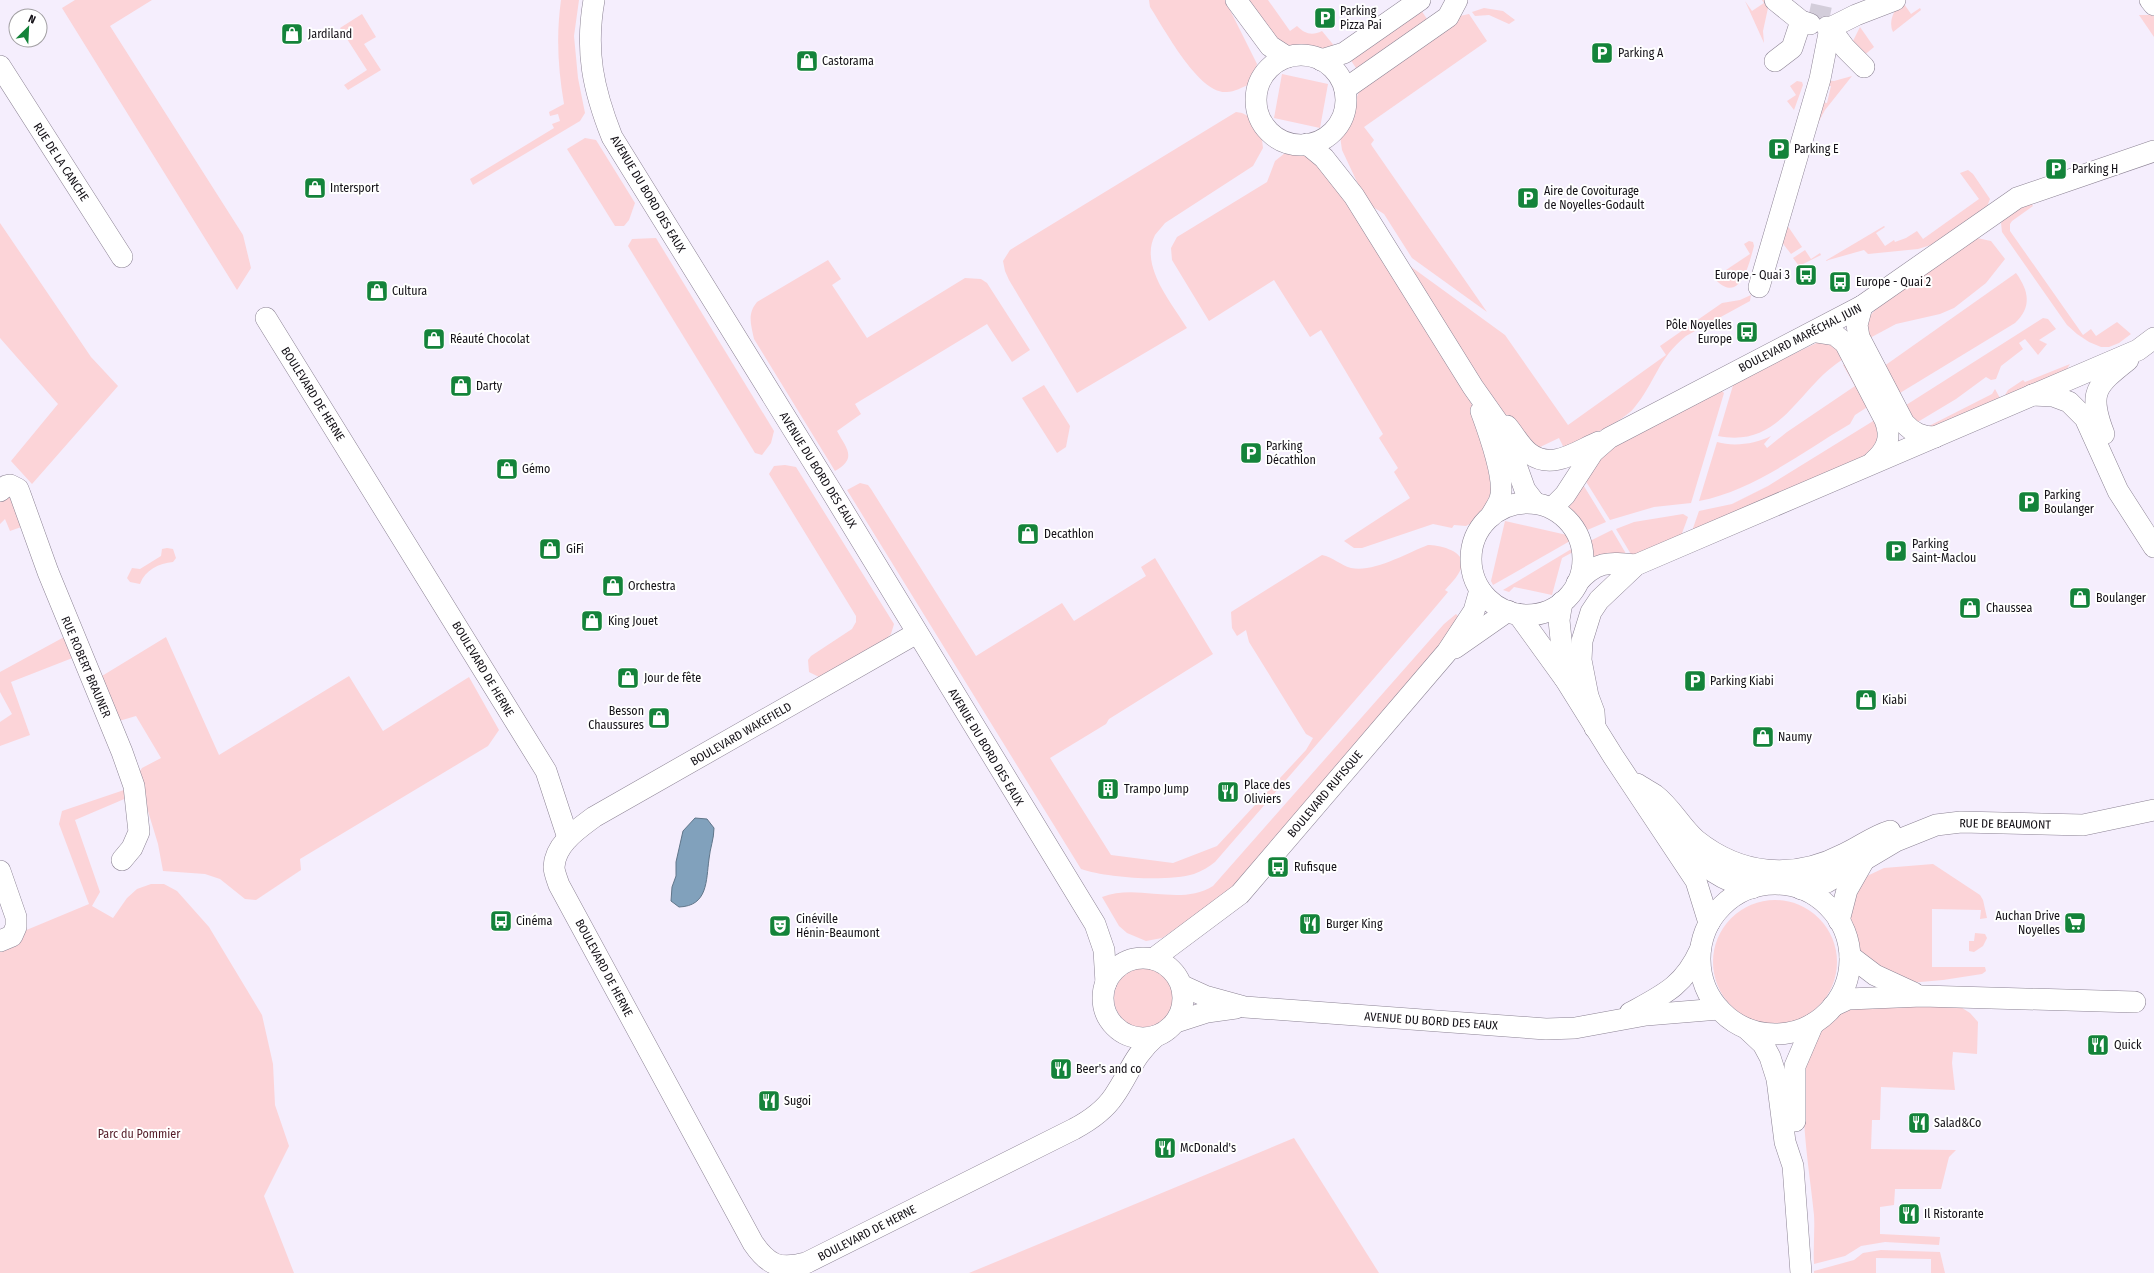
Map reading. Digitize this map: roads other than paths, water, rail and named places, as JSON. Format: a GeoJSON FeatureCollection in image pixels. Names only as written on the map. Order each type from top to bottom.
{"type":"FeatureCollection","features":[{"type":"Feature","properties":{"kind":"street","name":"AVENUE DU BORD DES EAUX"},"geometry":{"type":"LineString","coordinates":[[594,0],[590,21],[592,70],[596,93],[612,136],[1095,924],[1104,950],[1106,983]]}},
{"type":"Feature","properties":{"kind":"street"},"geometry":{"type":"LineString","coordinates":[[1321,60],[1344,53],[1420,0]]}},
{"type":"Feature","properties":{"kind":"street"},"geometry":{"type":"LineString","coordinates":[[1345,90],[1448,18],[1457,0]]}},
{"type":"Feature","properties":{"kind":"street"},"geometry":{"type":"LineString","coordinates":[[1775,0],[1817,25],[1845,48],[1864,67]]}},
{"type":"Feature","properties":{"kind":"street"},"geometry":{"type":"LineString","coordinates":[[1775,61],[1817,25],[1856,15],[1895,0]]}},
{"type":"Feature","properties":{"kind":"street"},"geometry":{"type":"LineString","coordinates":[[2150,0],[2154,5]]}},
{"type":"Feature","properties":{"kind":"street"},"geometry":{"type":"LineString","coordinates":[[1238,4],[1270,46],[1287,57]]}},
{"type":"Feature","properties":{"kind":"street"},"geometry":{"type":"LineString","coordinates":[[1238,4],[1258,54],[1263,75]]}},
{"type":"Feature","properties":{"kind":"street"},"geometry":{"type":"LineString","coordinates":[[1759,287],[1820,79],[1817,25]]}},
{"type":"Feature","properties":{"kind":"street"},"geometry":{"type":"LineString","coordinates":[[1304,55],[1321,60],[1332,67],[1340,78],[1345,90],[1346,104],[1342,119],[1333,131],[1321,140],[1307,144],[1292,144],[1278,138],[1266,128],[1258,114],[1256,100],[1258,86],[1263,75],[1270,67],[1287,57],[1304,55]]}},
{"type":"Feature","properties":{"kind":"street","name":"RUE DE LA CANCHE"},"geometry":{"type":"LineString","coordinates":[[0,66],[122,258]]}},
{"type":"Feature","properties":{"kind":"street"},"geometry":{"type":"LineString","coordinates":[[1333,131],[1336,151],[1354,196]]}},
{"type":"Feature","properties":{"kind":"street"},"geometry":{"type":"LineString","coordinates":[[1307,144],[1324,158],[1354,196],[1473,387],[1504,432],[1525,490],[1544,506],[1569,522],[1580,541],[1583,560],[1577,583]]}},
{"type":"Feature","properties":{"kind":"street","name":"BOULEVARD MARÉCHAL JUIN"},"geometry":{"type":"LineString","coordinates":[[1544,506],[1565,495],[1593,452],[1609,438],[1734,372],[1816,332],[1862,306],[2017,198],[2154,151]]}},
{"type":"Feature","properties":{"kind":"street"},"geometry":{"type":"LineString","coordinates":[[1862,306],[1856,325],[1859,337],[1904,423],[1909,429],[1920,435],[1935,436]]}},
{"type":"Feature","properties":{"kind":"street","name":"BOULEVARD DE HERNE"},"geometry":{"type":"LineString","coordinates":[[266,318],[546,771],[560,808],[568,838],[555,859],[554,868],[559,885],[753,1243],[764,1258],[776,1265],[795,1266],[819,1258],[1090,1120],[1104,1108],[1113,1097],[1135,1058],[1156,1036]]}},
{"type":"Feature","properties":{"kind":"street"},"geometry":{"type":"LineString","coordinates":[[1816,332],[1835,335],[1845,342],[1885,420],[1889,430],[1889,441],[1881,455],[1873,462]]}},
{"type":"Feature","properties":{"kind":"street"},"geometry":{"type":"LineString","coordinates":[[1595,728],[1594,712],[1588,696],[1581,660],[1582,641],[1591,612],[1599,600],[1636,565],[2032,395],[2146,344]]}},
{"type":"Feature","properties":{"kind":"street"},"geometry":{"type":"LineString","coordinates":[[2146,344],[2101,383],[2094,398],[2096,412],[2113,455],[2154,524]]}},
{"type":"Feature","properties":{"kind":"street"},"geometry":{"type":"LineString","coordinates":[[1473,387],[1528,452],[1539,459],[1547,460],[1566,458],[1609,438]]}},
{"type":"Feature","properties":{"kind":"street"},"geometry":{"type":"LineString","coordinates":[[1473,387],[1488,431],[1497,465],[1500,498],[1491,516]]}},
{"type":"Feature","properties":{"kind":"street"},"geometry":{"type":"LineString","coordinates":[[2032,395],[2053,396],[2069,402],[2085,418],[2118,491],[2154,547]]}},
{"type":"Feature","properties":{"kind":"street","name":"RUE ROBERT BRAUNER"},"geometry":{"type":"LineString","coordinates":[[2,489],[8,485],[15,487],[25,504],[48,572],[122,752],[134,786],[139,832],[132,848],[122,860]]}},
{"type":"Feature","properties":{"kind":"street"},"geometry":{"type":"LineString","coordinates":[[1544,506],[1512,505],[1491,516],[1480,527],[1472,548],[1473,572],[1480,590],[1492,602],[1513,612],[1538,614],[1562,602],[1571,594],[1577,583],[1587,571],[1604,563],[1636,565]]}},
{"type":"Feature","properties":{"kind":"street","name":"BOULEVARD RUFISQUE"},"geometry":{"type":"LineString","coordinates":[[1146,959],[1195,927],[1240,894],[1447,652],[1474,611],[1480,590]]}},
{"type":"Feature","properties":{"kind":"street"},"geometry":{"type":"LineString","coordinates":[[1562,602],[1559,620],[1565,679]]}},
{"type":"Feature","properties":{"kind":"street"},"geometry":{"type":"LineString","coordinates":[[1513,612],[1565,679],[1627,778],[1696,881],[1709,923]]}},
{"type":"Feature","properties":{"kind":"street","name":"BOULEVARD RUFISQUE"},"geometry":{"type":"LineString","coordinates":[[1447,652],[1513,612]]}},
{"type":"Feature","properties":{"kind":"street","name":"BOULEVARD WAKEFIELD"},"geometry":{"type":"LineString","coordinates":[[568,838],[580,827],[605,811],[917,633]]}},
{"type":"Feature","properties":{"kind":"street"},"geometry":{"type":"LineString","coordinates":[[1627,778],[1656,796],[1686,832],[1717,854],[1736,864],[1765,870],[1790,870],[1817,866],[1845,854],[1878,835],[1906,826],[1936,824]]}},
{"type":"Feature","properties":{"kind":"street","name":"RUE DE BEAUMONT"},"geometry":{"type":"LineString","coordinates":[[1801,889],[1827,882],[1896,841],[1936,824],[1961,822],[2083,825],[2154,810]]}},
{"type":"Feature","properties":{"kind":"street"},"geometry":{"type":"LineString","coordinates":[[1654,819],[1710,871],[1732,883],[1752,888]]}},
{"type":"Feature","properties":{"kind":"street","name":"RUE DE BEAUMONT"},"geometry":{"type":"LineString","coordinates":[[1839,921],[1847,890],[1863,862]]}},
{"type":"Feature","properties":{"kind":"street"},"geometry":{"type":"LineString","coordinates":[[0,872],[17,922],[12,936],[0,941]]}},
{"type":"Feature","properties":{"kind":"street"},"geometry":{"type":"LineString","coordinates":[[1709,923],[1728,901],[1752,888],[1777,884],[1801,889],[1823,902],[1839,921],[1844,932],[1850,956],[1846,982],[1833,1006]]}},
{"type":"Feature","properties":{"kind":"street","name":"AVENUE DU BORD DES EAUX"},"geometry":{"type":"LineString","coordinates":[[1617,1020],[1663,995],[1680,982],[1692,968],[1709,923]]}},
{"type":"Feature","properties":{"kind":"street","name":"AVENUE DU BORD DES EAUX"},"geometry":{"type":"LineString","coordinates":[[1095,924],[1114,942],[1146,959]]}},
{"type":"Feature","properties":{"kind":"street","name":"BOULEVARD RUFISQUE"},"geometry":{"type":"LineString","coordinates":[[1179,980],[1182,950],[1195,927]]}},
{"type":"Feature","properties":{"kind":"street"},"geometry":{"type":"LineString","coordinates":[[1700,950],[1701,971],[1707,992],[1719,1009],[1730,1020],[1746,1029],[1763,1044],[1772,1062],[1780,1095],[1785,1142],[1793,1166]]}},
{"type":"Feature","properties":{"kind":"street"},"geometry":{"type":"LineString","coordinates":[[1850,956],[1875,975],[1922,996]]}},
{"type":"Feature","properties":{"kind":"street"},"geometry":{"type":"LineString","coordinates":[[1116,1028],[1135,1037],[1146,1038],[1156,1036],[1167,1031],[1176,1022],[1184,1001],[1179,980],[1168,966],[1146,959],[1119,966],[1106,983],[1103,995],[1104,1007],[1116,1028],[1124,1055],[1124,1078]]}},
{"type":"Feature","properties":{"kind":"street","name":"AVENUE DU BORD DES EAUX"},"geometry":{"type":"LineString","coordinates":[[1179,980],[1205,996],[1245,1007],[1546,1029],[1575,1028],[1646,1015],[1719,1009]]}},
{"type":"Feature","properties":{"kind":"street"},"geometry":{"type":"LineString","coordinates":[[1746,1029],[1763,1033],[1780,1034],[1797,1031],[1813,1024],[1833,1006],[1848,999],[1946,996],[2135,1002]]}},
{"type":"Feature","properties":{"kind":"street","name":"AVENUE DU BORD DES EAUX"},"geometry":{"type":"LineString","coordinates":[[1176,1022],[1207,1012],[1245,1007]]}},
{"type":"Feature","properties":{"kind":"street"},"geometry":{"type":"LineString","coordinates":[[1801,1273],[1793,1166],[1797,1143],[1795,1066],[1813,1024]]}},
{"type":"Feature","properties":{"kind":"water"},"geometry":{"type":"Polygon","coordinates":[[[695,818],[707,819],[714,828],[706,884],[704,891],[696,902],[688,906],[679,907],[671,901],[672,887],[676,876],[676,862],[683,831],[695,818]]]}},
{"type":"Feature","properties":{"kind":"tunnel"},"geometry":{"type":"LineString","coordinates":[[1817,26],[1822,3]]}},
{"type":"Feature","properties":{"kind":"place","name":"Parking Pizza Pai"},"geometry":{"type":"Point","coordinates":[1325,18]}},
{"type":"Feature","properties":{"kind":"place","name":"Jardiland"},"geometry":{"type":"Point","coordinates":[292,34]}},
{"type":"Feature","properties":{"kind":"place","name":"Parking A"},"geometry":{"type":"Point","coordinates":[1602,53]}},
{"type":"Feature","properties":{"kind":"place","name":"Castorama"},"geometry":{"type":"Point","coordinates":[807,61]}},
{"type":"Feature","properties":{"kind":"place","name":"Parking E"},"geometry":{"type":"Point","coordinates":[1779,149]}},
{"type":"Feature","properties":{"kind":"place","name":"Parking H"},"geometry":{"type":"Point","coordinates":[2056,169]}},
{"type":"Feature","properties":{"kind":"place","name":"Intersport"},"geometry":{"type":"Point","coordinates":[315,188]}},
{"type":"Feature","properties":{"kind":"place","name":"Aire de Covoiturage de Noyelles-Godault"},"geometry":{"type":"Point","coordinates":[1528,198]}},
{"type":"Feature","properties":{"kind":"place","name":"Europe - Quai 3"},"geometry":{"type":"Point","coordinates":[1806,275]}},
{"type":"Feature","properties":{"kind":"place","name":"Europe - Quai 2"},"geometry":{"type":"Point","coordinates":[1840,282]}},
{"type":"Feature","properties":{"kind":"place","name":"Cultura"},"geometry":{"type":"Point","coordinates":[377,291]}},
{"type":"Feature","properties":{"kind":"place","name":"Pôle Noyelles Europe"},"geometry":{"type":"Point","coordinates":[1747,332]}},
{"type":"Feature","properties":{"kind":"place","name":"Réauté Chocolat"},"geometry":{"type":"Point","coordinates":[434,339]}},
{"type":"Feature","properties":{"kind":"place","name":"Darty"},"geometry":{"type":"Point","coordinates":[461,386]}},
{"type":"Feature","properties":{"kind":"place","name":"Parking Décathlon"},"geometry":{"type":"Point","coordinates":[1251,453]}},
{"type":"Feature","properties":{"kind":"place","name":"Gémo"},"geometry":{"type":"Point","coordinates":[507,469]}},
{"type":"Feature","properties":{"kind":"place","name":"Parking Boulanger"},"geometry":{"type":"Point","coordinates":[2029,502]}},
{"type":"Feature","properties":{"kind":"place","name":"Decathlon"},"geometry":{"type":"Point","coordinates":[1028,534]}},
{"type":"Feature","properties":{"kind":"place","name":"GiFi"},"geometry":{"type":"Point","coordinates":[550,549]}},
{"type":"Feature","properties":{"kind":"place","name":"Parking Saint-Maclou"},"geometry":{"type":"Point","coordinates":[1896,551]}},
{"type":"Feature","properties":{"kind":"place","name":"Orchestra"},"geometry":{"type":"Point","coordinates":[613,586]}},
{"type":"Feature","properties":{"kind":"place","name":"Boulanger"},"geometry":{"type":"Point","coordinates":[2080,598]}},
{"type":"Feature","properties":{"kind":"place","name":"Chaussea"},"geometry":{"type":"Point","coordinates":[1970,608]}},
{"type":"Feature","properties":{"kind":"place","name":"King Jouet"},"geometry":{"type":"Point","coordinates":[592,621]}},
{"type":"Feature","properties":{"kind":"place","name":"Jour de fête"},"geometry":{"type":"Point","coordinates":[628,678]}},
{"type":"Feature","properties":{"kind":"place","name":"Parking Kiabi"},"geometry":{"type":"Point","coordinates":[1695,681]}},
{"type":"Feature","properties":{"kind":"place","name":"Kiabi"},"geometry":{"type":"Point","coordinates":[1866,700]}},
{"type":"Feature","properties":{"kind":"place","name":"Besson Chaussures"},"geometry":{"type":"Point","coordinates":[659,718]}},
{"type":"Feature","properties":{"kind":"place","name":"Naumy"},"geometry":{"type":"Point","coordinates":[1763,737]}},
{"type":"Feature","properties":{"kind":"place","name":"Trampo Jump"},"geometry":{"type":"Point","coordinates":[1108,789]}},
{"type":"Feature","properties":{"kind":"place","name":"Place des Oliviers"},"geometry":{"type":"Point","coordinates":[1228,792]}},
{"type":"Feature","properties":{"kind":"place","name":"Rufisque"},"geometry":{"type":"Point","coordinates":[1278,867]}},
{"type":"Feature","properties":{"kind":"place","name":"Cinéma"},"geometry":{"type":"Point","coordinates":[501,921]}},
{"type":"Feature","properties":{"kind":"place","name":"Auchan Drive Noyelles"},"geometry":{"type":"Point","coordinates":[2075,923]}},
{"type":"Feature","properties":{"kind":"place","name":"Burger King"},"geometry":{"type":"Point","coordinates":[1310,924]}},
{"type":"Feature","properties":{"kind":"place","name":"Cinéville Hénin-Beaumont"},"geometry":{"type":"Point","coordinates":[780,926]}},
{"type":"Feature","properties":{"kind":"place","name":"Quick"},"geometry":{"type":"Point","coordinates":[2098,1045]}},
{"type":"Feature","properties":{"kind":"place","name":"Beer's and co"},"geometry":{"type":"Point","coordinates":[1061,1069]}},
{"type":"Feature","properties":{"kind":"place","name":"Sugoi"},"geometry":{"type":"Point","coordinates":[769,1101]}},
{"type":"Feature","properties":{"kind":"place","name":"Salad&Co"},"geometry":{"type":"Point","coordinates":[1919,1123]}},
{"type":"Feature","properties":{"kind":"place","name":"McDonald's"},"geometry":{"type":"Point","coordinates":[1165,1148]}},
{"type":"Feature","properties":{"kind":"place","name":"Il Ristorante"},"geometry":{"type":"Point","coordinates":[1909,1214]}},
{"type":"Feature","properties":{"kind":"park label","name":"Parc du Pommier"},"geometry":{"type":"Point","coordinates":[139,1134]}}]}
